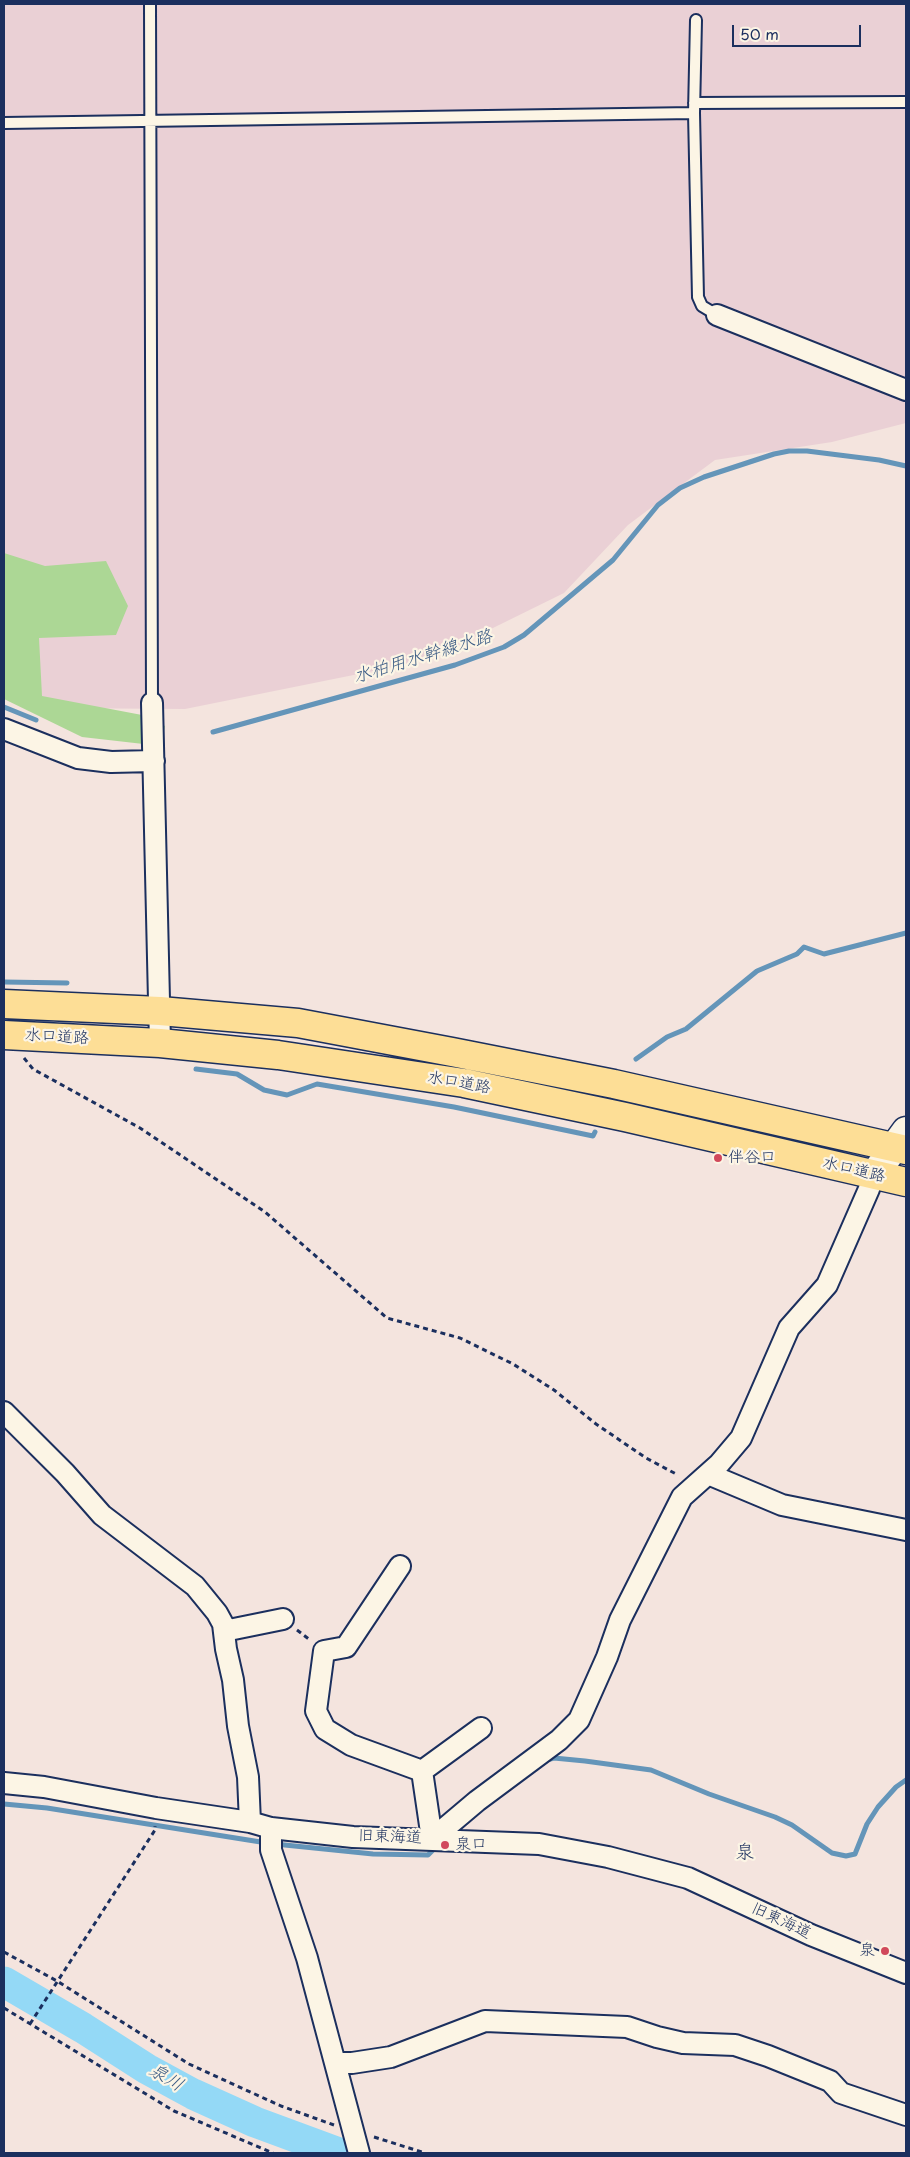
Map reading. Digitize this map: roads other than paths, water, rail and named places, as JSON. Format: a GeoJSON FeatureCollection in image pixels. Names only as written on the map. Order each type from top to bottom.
{"type":"FeatureCollection","features":[{"type":"Feature","properties":{"kind":"highway","name":"水口道路"},"geometry":{"type":"LineString","coordinates":[[4,1004],[160,1011],[298,1024],[452,1052],[902,1143]]}},
{"type":"Feature","properties":{"kind":"highway","name":"水口道路"},"geometry":{"type":"LineString","coordinates":[[14,1035],[160,1043],[278,1055],[464,1083],[625,1116],[906,1182]]}},
{"type":"Feature","properties":{"kind":"main road"},"geometry":{"type":"LineString","coordinates":[[874,1175],[902,1143]]}},
{"type":"Feature","properties":{"kind":"street"},"geometry":{"type":"LineString","coordinates":[[717,315],[906,390]]}},
{"type":"Feature","properties":{"kind":"street"},"geometry":{"type":"LineString","coordinates":[[152,703],[160,1043]]}},
{"type":"Feature","properties":{"kind":"street"},"geometry":{"type":"LineString","coordinates":[[4,730],[78,758],[110,762],[154,761]]}},
{"type":"Feature","properties":{"kind":"street"},"geometry":{"type":"LineString","coordinates":[[432,1839],[478,1801],[560,1740],[579,1720],[607,1657],[620,1620],[682,1497],[719,1464],[741,1438],[788,1328],[827,1285],[874,1175]]}},
{"type":"Feature","properties":{"kind":"street"},"geometry":{"type":"LineString","coordinates":[[4,1412],[65,1473],[102,1515],[195,1586],[217,1613],[223,1624],[248,1777],[250,1822]]}},
{"type":"Feature","properties":{"kind":"street"},"geometry":{"type":"LineString","coordinates":[[704,1477],[782,1505],[906,1530]]}},
{"type":"Feature","properties":{"kind":"street"},"geometry":{"type":"LineString","coordinates":[[400,1566],[346,1647],[324,1651],[316,1711],[325,1729],[351,1745],[422,1771]]}},
{"type":"Feature","properties":{"kind":"street"},"geometry":{"type":"LineString","coordinates":[[224,1631],[283,1619]]}},
{"type":"Feature","properties":{"kind":"street"},"geometry":{"type":"LineString","coordinates":[[422,1771],[482,1728]]}},
{"type":"Feature","properties":{"kind":"street"},"geometry":{"type":"LineString","coordinates":[[422,1771],[432,1839]]}},
{"type":"Feature","properties":{"kind":"street","name":"旧東海道"},"geometry":{"type":"LineString","coordinates":[[4,1783],[44,1787],[156,1808],[250,1822],[271,1838],[353,1837],[539,1844],[608,1857],[688,1878],[811,1935],[906,1973]]}},
{"type":"Feature","properties":{"kind":"street"},"geometry":{"type":"LineString","coordinates":[[271,1838],[307,1958],[356,2140]]}},
{"type":"Feature","properties":{"kind":"street"},"geometry":{"type":"LineString","coordinates":[[336,2063],[352,2063],[391,2057],[486,2021],[627,2026],[657,2037],[683,2043],[735,2045],[830,2081],[841,2093],[906,2115]]}},
{"type":"Feature","properties":{"kind":"lane"},"geometry":{"type":"LineString","coordinates":[[150,4],[152,703]]}},
{"type":"Feature","properties":{"kind":"lane"},"geometry":{"type":"LineString","coordinates":[[696,20],[694,108],[698,297],[702,306],[717,315]]}},
{"type":"Feature","properties":{"kind":"lane"},"geometry":{"type":"LineString","coordinates":[[4,123],[906,102]]}},
{"type":"Feature","properties":{"kind":"waterway","name":"水柏用水幹線水路"},"geometry":{"type":"LineString","coordinates":[[213,732],[455,665],[504,647],[524,635],[613,560],[658,505],[680,488],[704,477],[774,454],[789,451],[807,451],[879,460],[906,466]]}},
{"type":"Feature","properties":{"kind":"waterway","name":"水柏用水幹線水路"},"geometry":{"type":"LineString","coordinates":[[4,707],[36,720]]}},
{"type":"Feature","properties":{"kind":"waterway"},"geometry":{"type":"LineString","coordinates":[[636,1059],[667,1037],[686,1029],[757,971],[797,954],[804,947],[824,954],[906,933]]}},
{"type":"Feature","properties":{"kind":"waterway"},"geometry":{"type":"LineString","coordinates":[[4,982],[67,983]]}},
{"type":"Feature","properties":{"kind":"waterway"},"geometry":{"type":"LineString","coordinates":[[196,1069],[237,1074],[264,1090],[287,1095],[317,1084],[454,1107],[593,1136],[595,1132]]}},
{"type":"Feature","properties":{"kind":"waterway"},"geometry":{"type":"LineString","coordinates":[[543,1761],[554,1758],[651,1770],[709,1794],[775,1817],[792,1825],[832,1853],[846,1856],[855,1854],[867,1824],[878,1807],[896,1787],[906,1780]]}},
{"type":"Feature","properties":{"kind":"waterway"},"geometry":{"type":"LineString","coordinates":[[4,1804],[47,1808],[267,1843]]}},
{"type":"Feature","properties":{"kind":"waterway"},"geometry":{"type":"LineString","coordinates":[[275,1844],[373,1854],[428,1855],[437,1846]]}},
{"type":"Feature","properties":{"kind":"waterway","name":"泉川"},"geometry":{"type":"LineString","coordinates":[[4,1982],[83,2028],[147,2069],[193,2094],[255,2122],[339,2153]]}},
{"type":"Feature","properties":{"kind":"place","name":"伴谷口"},"geometry":{"type":"Point","coordinates":[718,1158]}},
{"type":"Feature","properties":{"kind":"place","name":"泉口"},"geometry":{"type":"Point","coordinates":[445,1845]}},
{"type":"Feature","properties":{"kind":"place","name":"泉"},"geometry":{"type":"Point","coordinates":[885,1951]}},
{"type":"Feature","properties":{"kind":"district","name":"泉"},"geometry":{"type":"Point","coordinates":[745,1853]}}]}
